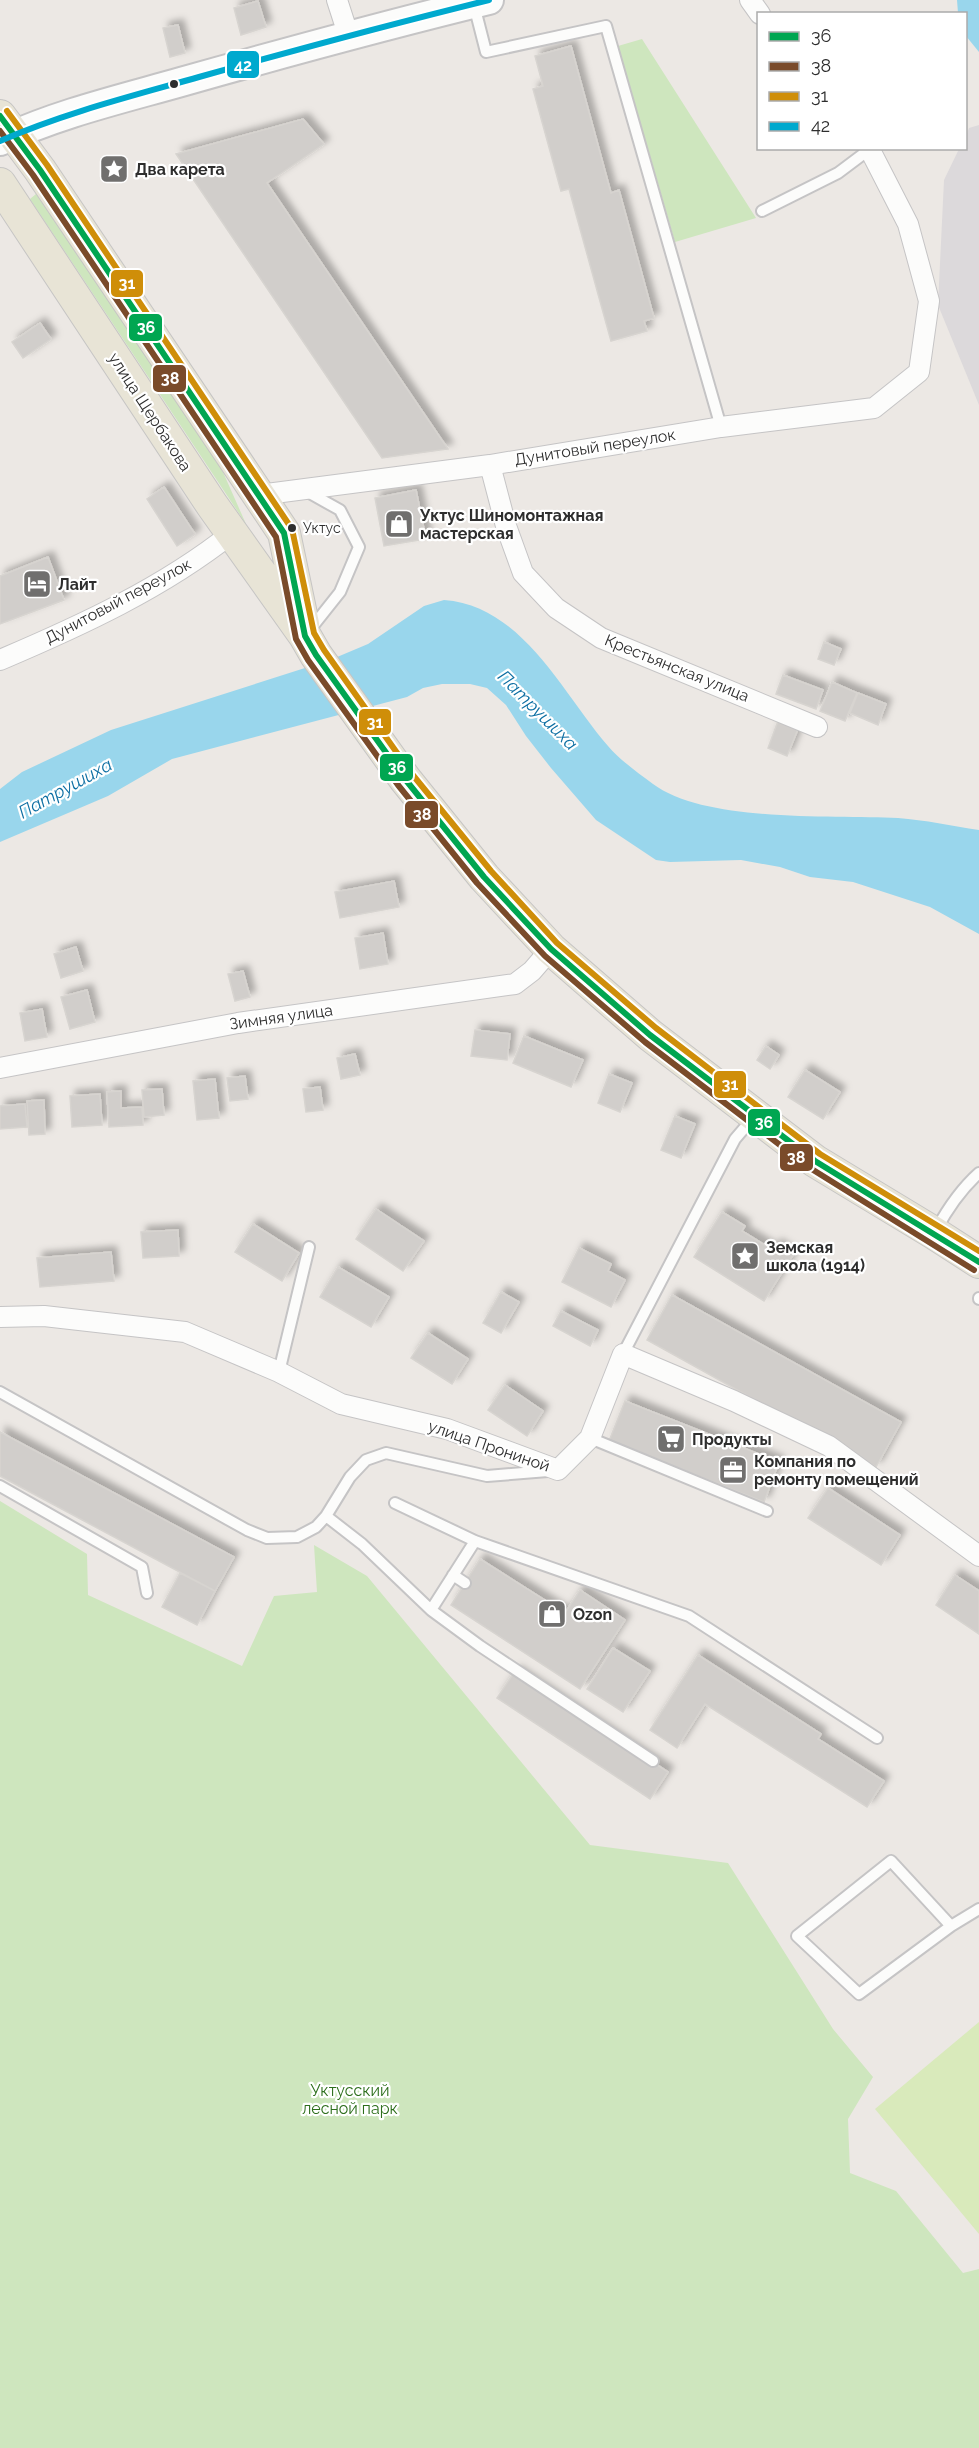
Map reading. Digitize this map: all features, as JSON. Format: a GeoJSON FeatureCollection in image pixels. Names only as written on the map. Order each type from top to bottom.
{"type":"FeatureCollection","features":[{"type":"Feature","properties":{"kind":"main road","name":"улица Щербакова"},"geometry":{"type":"LineString","coordinates":[[4,131],[40,170],[284,533],[311,645]]}},
{"type":"Feature","properties":{"kind":"main road","name":"улица Щербакова"},"geometry":{"type":"LineString","coordinates":[[0,184],[232,533],[405,779],[484,877],[551,950],[650,1035],[815,1161],[979,1262]]}},
{"type":"Feature","properties":{"kind":"street"},"geometry":{"type":"LineString","coordinates":[[337,0],[348,34]]}},
{"type":"Feature","properties":{"kind":"street"},"geometry":{"type":"LineString","coordinates":[[4,131],[121,100],[348,34],[481,2]]}},
{"type":"Feature","properties":{"kind":"street","name":"Дунитовый переулок"},"geometry":{"type":"LineString","coordinates":[[259,495],[490,465],[721,426],[874,408],[919,372],[929,301],[908,224],[870,150]]}},
{"type":"Feature","properties":{"kind":"street","name":"Крестьянская улица"},"geometry":{"type":"LineString","coordinates":[[490,465],[506,526],[523,573],[556,608],[602,638],[817,727]]}},
{"type":"Feature","properties":{"kind":"street","name":"Дунитовый переулок"},"geometry":{"type":"LineString","coordinates":[[0,660],[67,631],[149,587],[210,550],[232,533]]}},
{"type":"Feature","properties":{"kind":"street","name":"Зимняя улица"},"geometry":{"type":"LineString","coordinates":[[0,1068],[238,1023],[515,984],[551,950]]}},
{"type":"Feature","properties":{"kind":"street","name":"улица Прониной"},"geometry":{"type":"LineString","coordinates":[[0,1317],[44,1316],[185,1332],[279,1372],[341,1404],[447,1429],[558,1470],[591,1438],[623,1354]]}},
{"type":"Feature","properties":{"kind":"street"},"geometry":{"type":"LineString","coordinates":[[623,1354],[734,1401],[829,1446],[979,1556]]}},
{"type":"Feature","properties":{"kind":"lane"},"geometry":{"type":"LineString","coordinates":[[481,2],[486,52],[606,26],[721,426]]}},
{"type":"Feature","properties":{"kind":"lane"},"geometry":{"type":"LineString","coordinates":[[762,211],[838,174],[868,150]]}},
{"type":"Feature","properties":{"kind":"lane"},"geometry":{"type":"LineString","coordinates":[[301,489],[340,510],[359,547],[340,592],[311,645]]}},
{"type":"Feature","properties":{"kind":"lane"},"geometry":{"type":"LineString","coordinates":[[623,1354],[735,1139],[755,1116]]}},
{"type":"Feature","properties":{"kind":"lane"},"geometry":{"type":"LineString","coordinates":[[934,1233],[946,1211],[966,1185],[979,1173]]}},
{"type":"Feature","properties":{"kind":"lane"},"geometry":{"type":"LineString","coordinates":[[279,1372],[309,1247]]}},
{"type":"Feature","properties":{"kind":"lane"},"geometry":{"type":"LineString","coordinates":[[0,1392],[247,1530],[267,1538],[297,1537],[316,1527],[326,1516],[350,1477],[366,1460],[386,1453],[487,1476],[558,1470]]}},
{"type":"Feature","properties":{"kind":"lane"},"geometry":{"type":"LineString","coordinates":[[591,1438],[767,1511]]}},
{"type":"Feature","properties":{"kind":"lane"},"geometry":{"type":"LineString","coordinates":[[0,1486],[142,1567],[147,1593]]}},
{"type":"Feature","properties":{"kind":"lane"},"geometry":{"type":"LineString","coordinates":[[395,1503],[475,1541],[689,1616],[878,1738]]}},
{"type":"Feature","properties":{"kind":"lane"},"geometry":{"type":"LineString","coordinates":[[326,1516],[362,1544],[431,1610],[480,1646],[653,1761]]}},
{"type":"Feature","properties":{"kind":"lane"},"geometry":{"type":"LineString","coordinates":[[431,1610],[475,1541]]}},
{"type":"Feature","properties":{"kind":"lane"},"geometry":{"type":"LineString","coordinates":[[453,1575],[465,1583]]}},
{"type":"Feature","properties":{"kind":"lane"},"geometry":{"type":"LineString","coordinates":[[951,1926],[891,1861],[797,1936],[859,1994],[951,1926],[979,1909]]}},
{"type":"Feature","properties":{"kind":"shaded area"},"geometry":{"type":"Polygon","coordinates":[[[979,125],[979,405],[938,305],[944,180],[959,150],[967,150],[969,128],[979,125]]]}},
{"type":"Feature","properties":{"kind":"green space"},"geometry":{"type":"Polygon","coordinates":[[[642,39],[756,218],[675,242],[618,46],[642,39]]]}},
{"type":"Feature","properties":{"kind":"green space"},"geometry":{"type":"Polygon","coordinates":[[[36,194],[219,463],[246,524],[30,199],[36,194]]]}},
{"type":"Feature","properties":{"kind":"green space","name":"Уктусский лесной парк"},"geometry":{"type":"Polygon","coordinates":[[[0,1501],[87,1554],[88,1595],[242,1666],[274,1596],[317,1592],[314,1545],[367,1576],[590,1845],[728,1863],[833,2029],[873,2077],[848,2119],[850,2173],[896,2191],[963,2273],[979,2269],[979,2448],[0,2448],[0,1501]]]}},
{"type":"Feature","properties":{"kind":"green space"},"geometry":{"type":"Polygon","coordinates":[[[979,2022],[979,2234],[875,2109],[979,2022]]]}},
{"type":"Feature","properties":{"kind":"water"},"geometry":{"type":"Polygon","coordinates":[[[957,0],[979,0],[979,52],[967,37],[967,12],[958,12],[957,0]]]}},
{"type":"Feature","properties":{"kind":"water","name":"Патрушиха"},"geometry":{"type":"Polygon","coordinates":[[[444,600],[472,606],[496,618],[518,635],[557,678],[613,751],[653,784],[676,797],[736,811],[806,816],[898,818],[979,830],[979,934],[930,907],[853,882],[810,877],[780,867],[741,860],[670,862],[656,860],[596,820],[551,768],[506,705],[487,688],[470,684],[442,684],[423,688],[407,697],[172,759],[108,796],[0,842],[0,789],[22,772],[111,730],[330,660],[368,644],[424,606],[444,600]]]}},
{"type":"Feature","properties":{"kind":"building"},"geometry":{"type":"Polygon","coordinates":[[[258,1],[266,27],[241,35],[234,8],[258,1]]]}},
{"type":"Feature","properties":{"kind":"building"},"geometry":{"type":"Polygon","coordinates":[[[178,25],[185,53],[170,57],[163,28],[178,25]]]}},
{"type":"Feature","properties":{"kind":"building"},"geometry":{"type":"Polygon","coordinates":[[[571,46],[611,193],[619,190],[654,318],[644,321],[647,331],[611,341],[569,189],[561,191],[533,89],[543,86],[535,56],[571,46]]]}},
{"type":"Feature","properties":{"kind":"building"},"geometry":{"type":"Polygon","coordinates":[[[303,119],[324,144],[267,183],[448,449],[382,458],[176,154],[303,119]]]}},
{"type":"Feature","properties":{"kind":"building"},"geometry":{"type":"Polygon","coordinates":[[[40,323],[51,339],[23,358],[12,342],[40,323]]]}},
{"type":"Feature","properties":{"kind":"building"},"geometry":{"type":"Polygon","coordinates":[[[164,487],[195,534],[177,546],[147,499],[164,487]]]}},
{"type":"Feature","properties":{"kind":"building"},"geometry":{"type":"Polygon","coordinates":[[[416,490],[426,539],[384,546],[375,498],[416,490]]]}},
{"type":"Feature","properties":{"kind":"building"},"geometry":{"type":"Polygon","coordinates":[[[48,557],[64,600],[0,624],[0,576],[48,557]]]}},
{"type":"Feature","properties":{"kind":"building"},"geometry":{"type":"Polygon","coordinates":[[[824,642],[841,649],[834,665],[818,659],[824,642]]]}},
{"type":"Feature","properties":{"kind":"building"},"geometry":{"type":"Polygon","coordinates":[[[783,675],[823,690],[816,709],[776,694],[783,675]]]}},
{"type":"Feature","properties":{"kind":"building"},"geometry":{"type":"Polygon","coordinates":[[[832,682],[857,693],[845,721],[820,711],[832,682]]]}},
{"type":"Feature","properties":{"kind":"building"},"geometry":{"type":"Polygon","coordinates":[[[858,693],[886,704],[878,725],[850,713],[858,693]]]}},
{"type":"Feature","properties":{"kind":"building"},"geometry":{"type":"Polygon","coordinates":[[[778,721],[798,729],[787,756],[768,748],[778,721]]]}},
{"type":"Feature","properties":{"kind":"building"},"geometry":{"type":"Polygon","coordinates":[[[394,881],[399,907],[340,918],[335,892],[394,881]]]}},
{"type":"Feature","properties":{"kind":"building"},"geometry":{"type":"Polygon","coordinates":[[[383,933],[388,964],[360,969],[355,938],[383,933]]]}},
{"type":"Feature","properties":{"kind":"building"},"geometry":{"type":"Polygon","coordinates":[[[76,947],[83,971],[61,978],[54,954],[76,947]]]}},
{"type":"Feature","properties":{"kind":"building"},"geometry":{"type":"Polygon","coordinates":[[[243,971],[250,997],[235,1001],[228,974],[243,971]]]}},
{"type":"Feature","properties":{"kind":"building"},"geometry":{"type":"Polygon","coordinates":[[[87,990],[95,1022],[70,1029],[61,997],[87,990]]]}},
{"type":"Feature","properties":{"kind":"building"},"geometry":{"type":"Polygon","coordinates":[[[42,1009],[47,1037],[25,1041],[20,1013],[42,1009]]]}},
{"type":"Feature","properties":{"kind":"building"},"geometry":{"type":"Polygon","coordinates":[[[475,1030],[510,1034],[507,1060],[471,1056],[475,1030]]]}},
{"type":"Feature","properties":{"kind":"building"},"geometry":{"type":"Polygon","coordinates":[[[524,1036],[583,1060],[571,1087],[513,1063],[524,1036]]]}},
{"type":"Feature","properties":{"kind":"building"},"geometry":{"type":"Polygon","coordinates":[[[766,1046],[779,1055],[770,1069],[757,1060],[766,1046]]]}},
{"type":"Feature","properties":{"kind":"building"},"geometry":{"type":"Polygon","coordinates":[[[355,1054],[360,1075],[341,1079],[337,1058],[355,1054]]]}},
{"type":"Feature","properties":{"kind":"building"},"geometry":{"type":"Polygon","coordinates":[[[805,1070],[840,1092],[823,1119],[788,1097],[805,1070]]]}},
{"type":"Feature","properties":{"kind":"building"},"geometry":{"type":"Polygon","coordinates":[[[609,1074],[632,1083],[620,1112],[598,1103],[609,1074]]]}},
{"type":"Feature","properties":{"kind":"building"},"geometry":{"type":"Polygon","coordinates":[[[245,1076],[248,1099],[230,1101],[227,1078],[245,1076]]]}},
{"type":"Feature","properties":{"kind":"building"},"geometry":{"type":"Polygon","coordinates":[[[215,1079],[219,1118],[197,1120],[193,1081],[215,1079]]]}},
{"type":"Feature","properties":{"kind":"building"},"geometry":{"type":"Polygon","coordinates":[[[320,1087],[323,1110],[306,1112],[303,1089],[320,1087]]]}},
{"type":"Feature","properties":{"kind":"building"},"geometry":{"type":"Polygon","coordinates":[[[162,1089],[164,1115],[144,1117],[142,1090],[162,1089]]]}},
{"type":"Feature","properties":{"kind":"building"},"geometry":{"type":"Polygon","coordinates":[[[121,1091],[121,1108],[142,1107],[143,1125],[109,1127],[107,1092],[121,1091]]]}},
{"type":"Feature","properties":{"kind":"building"},"geometry":{"type":"Polygon","coordinates":[[[100,1094],[102,1125],[72,1127],[70,1096],[100,1094]]]}},
{"type":"Feature","properties":{"kind":"building"},"geometry":{"type":"Polygon","coordinates":[[[44,1100],[45,1134],[29,1135],[27,1101],[44,1100]]]}},
{"type":"Feature","properties":{"kind":"building"},"geometry":{"type":"Polygon","coordinates":[[[25,1104],[27,1127],[0,1129],[0,1106],[25,1104]]]}},
{"type":"Feature","properties":{"kind":"building"},"geometry":{"type":"Polygon","coordinates":[[[675,1116],[695,1124],[681,1158],[661,1150],[675,1116]]]}},
{"type":"Feature","properties":{"kind":"building"},"geometry":{"type":"Polygon","coordinates":[[[376,1209],[424,1241],[403,1271],[356,1239],[376,1209]]]}},
{"type":"Feature","properties":{"kind":"building"},"geometry":{"type":"Polygon","coordinates":[[[722,1212],[745,1226],[742,1231],[773,1250],[776,1244],[793,1255],[764,1301],[694,1257],[722,1212]]]}},
{"type":"Feature","properties":{"kind":"building"},"geometry":{"type":"Polygon","coordinates":[[[253,1224],[299,1253],[282,1281],[235,1252],[253,1224]]]}},
{"type":"Feature","properties":{"kind":"building"},"geometry":{"type":"Polygon","coordinates":[[[178,1230],[179,1256],[143,1258],[141,1232],[178,1230]]]}},
{"type":"Feature","properties":{"kind":"building"},"geometry":{"type":"Polygon","coordinates":[[[579,1248],[611,1264],[608,1271],[625,1280],[611,1307],[562,1282],[579,1248]]]}},
{"type":"Feature","properties":{"kind":"building"},"geometry":{"type":"Polygon","coordinates":[[[111,1252],[114,1281],[40,1287],[37,1258],[111,1252]]]}},
{"type":"Feature","properties":{"kind":"building"},"geometry":{"type":"Polygon","coordinates":[[[338,1267],[389,1297],[371,1327],[320,1297],[338,1267]]]}},
{"type":"Feature","properties":{"kind":"building"},"geometry":{"type":"Polygon","coordinates":[[[501,1292],[519,1302],[501,1333],[483,1323],[501,1292]]]}},
{"type":"Feature","properties":{"kind":"building"},"geometry":{"type":"Polygon","coordinates":[[[672,1295],[901,1422],[876,1467],[647,1340],[672,1295]]]}},
{"type":"Feature","properties":{"kind":"building"},"geometry":{"type":"Polygon","coordinates":[[[561,1311],[598,1330],[590,1346],[553,1326],[561,1311]]]}},
{"type":"Feature","properties":{"kind":"building"},"geometry":{"type":"Polygon","coordinates":[[[428,1333],[468,1359],[452,1384],[411,1358],[428,1333]]]}},
{"type":"Feature","properties":{"kind":"building"},"geometry":{"type":"Polygon","coordinates":[[[505,1385],[543,1411],[527,1436],[488,1410],[505,1385]]]}},
{"type":"Feature","properties":{"kind":"building"},"geometry":{"type":"Polygon","coordinates":[[[625,1401],[779,1462],[764,1502],[609,1441],[625,1401]]]}},
{"type":"Feature","properties":{"kind":"building"},"geometry":{"type":"Polygon","coordinates":[[[0,1432],[234,1557],[215,1591],[0,1476],[0,1432]]]}},
{"type":"Feature","properties":{"kind":"building"},"geometry":{"type":"Polygon","coordinates":[[[828,1488],[900,1535],[881,1565],[808,1518],[828,1488]]]}},
{"type":"Feature","properties":{"kind":"building"},"geometry":{"type":"Polygon","coordinates":[[[480,1559],[565,1613],[580,1590],[625,1620],[580,1689],[451,1605],[480,1559]]]}},
{"type":"Feature","properties":{"kind":"building"},"geometry":{"type":"Polygon","coordinates":[[[180,1573],[215,1591],[197,1625],[162,1607],[180,1573]]]}},
{"type":"Feature","properties":{"kind":"building"},"geometry":{"type":"Polygon","coordinates":[[[955,1575],[979,1591],[979,1634],[936,1605],[955,1575]]]}},
{"type":"Feature","properties":{"kind":"building"},"geometry":{"type":"Polygon","coordinates":[[[613,1648],[650,1671],[623,1712],[587,1689],[613,1648]]]}},
{"type":"Feature","properties":{"kind":"building"},"geometry":{"type":"Polygon","coordinates":[[[698,1655],[821,1734],[818,1739],[884,1781],[867,1807],[705,1704],[677,1748],[650,1730],[698,1655]]]}},
{"type":"Feature","properties":{"kind":"building"},"geometry":{"type":"Polygon","coordinates":[[[515,1671],[668,1772],[650,1799],[497,1698],[515,1671]]]}},
{"type":"Feature","properties":{"kind":"transit line","name":"42"},"geometry":{"type":"LineString","coordinates":[[0,141],[73,113],[123,98],[489,0]]}},
{"type":"Feature","properties":{"kind":"transit line","name":"31"},"geometry":{"type":"LineString","coordinates":[[7,111],[47,165],[292,529],[314,633],[324,650],[412,774],[491,871],[557,943],[656,1028],[820,1154],[979,1251]]}},
{"type":"Feature","properties":{"kind":"transit line","name":"36"},"geometry":{"type":"LineString","coordinates":[[0,116],[40,170],[284,533],[305,636],[316,655],[405,779],[484,877],[551,949],[650,1035],[815,1161],[979,1262]]}},
{"type":"Feature","properties":{"kind":"transit line","name":"38"},"geometry":{"type":"LineString","coordinates":[[0,131],[33,175],[276,537],[296,639],[308,660],[398,785],[477,883],[545,956],[645,1042],[810,1168],[974,1270]]}},
{"type":"Feature","properties":{"kind":"place","name":"Два карета"},"geometry":{"type":"Point","coordinates":[114,169]}},
{"type":"Feature","properties":{"kind":"place","name":"Уктус Шиномонтажная мастерская"},"geometry":{"type":"Point","coordinates":[399,524]}},
{"type":"Feature","properties":{"kind":"place","name":"Уктус"},"geometry":{"type":"Point","coordinates":[292,528]}},
{"type":"Feature","properties":{"kind":"place","name":"Лайт"},"geometry":{"type":"Point","coordinates":[37,584]}},
{"type":"Feature","properties":{"kind":"place","name":"Земская школа (1914)"},"geometry":{"type":"Point","coordinates":[745,1256]}},
{"type":"Feature","properties":{"kind":"place","name":"Продукты"},"geometry":{"type":"Point","coordinates":[671,1439]}},
{"type":"Feature","properties":{"kind":"place","name":"Компания по ремонту помещений"},"geometry":{"type":"Point","coordinates":[733,1470]}},
{"type":"Feature","properties":{"kind":"place","name":"Ozon"},"geometry":{"type":"Point","coordinates":[552,1614]}}]}
